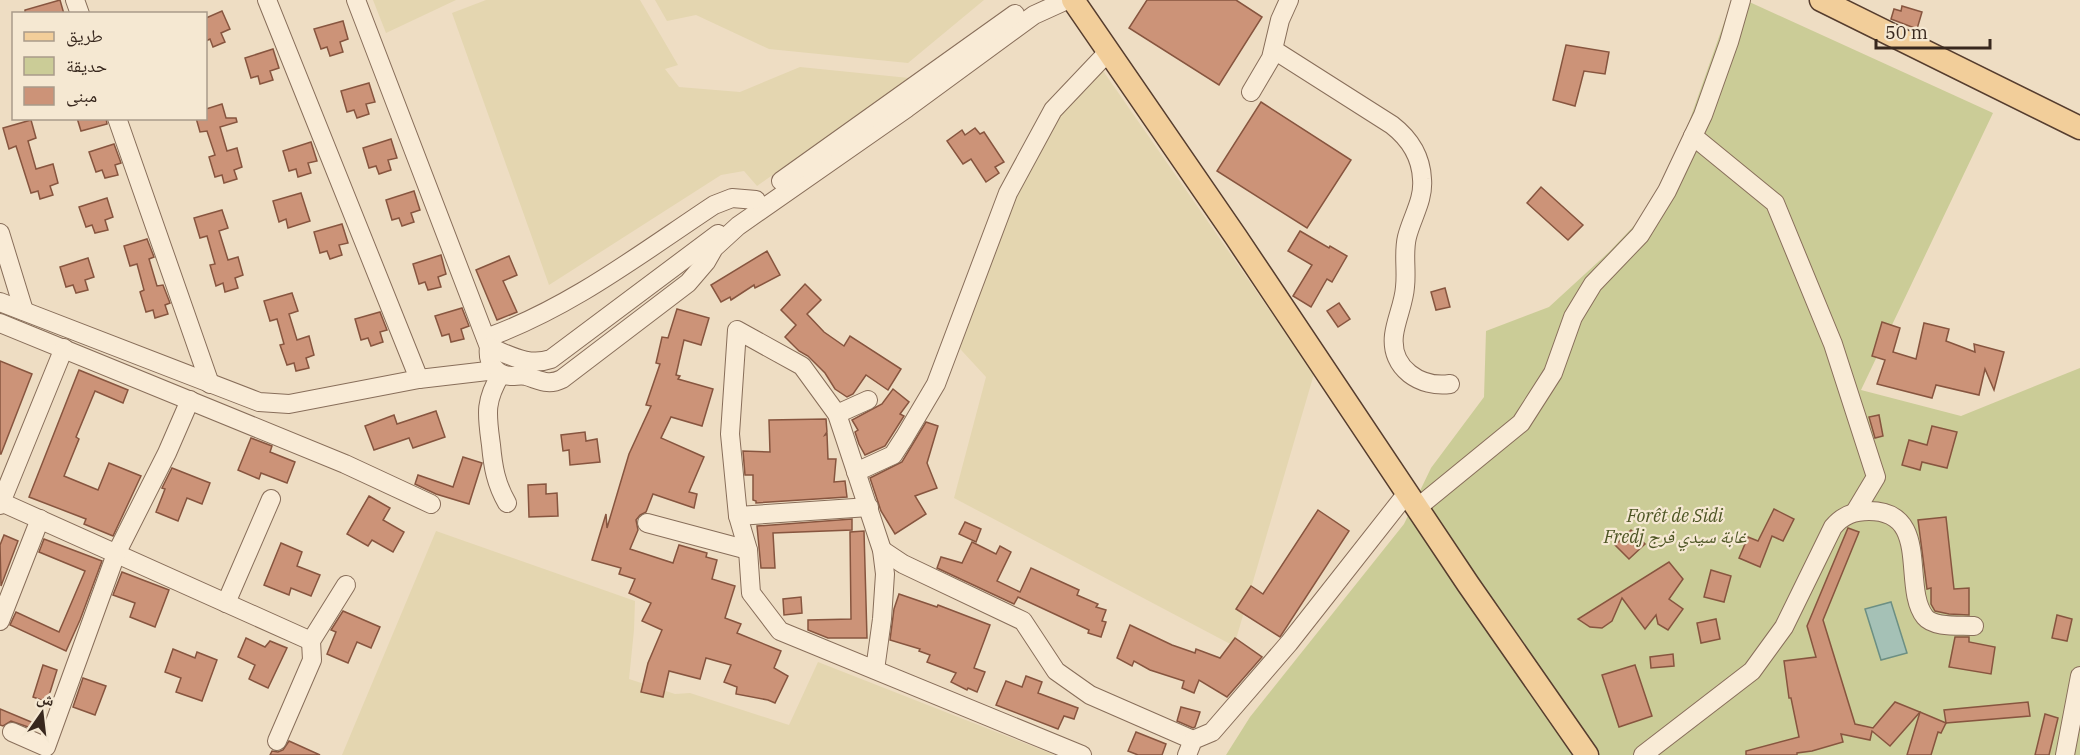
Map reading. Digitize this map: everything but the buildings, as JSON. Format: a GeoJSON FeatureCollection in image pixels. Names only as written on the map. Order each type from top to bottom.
{"type":"FeatureCollection","features":[{"type":"Feature","properties":{"kind":"main road"},"geometry":{"type":"LineString","coordinates":[[1073,0],[1587,755]]}},
{"type":"Feature","properties":{"kind":"main road"},"geometry":{"type":"LineString","coordinates":[[1821,0],[2080,128]]}},
{"type":"Feature","properties":{"kind":"street"},"geometry":{"type":"LineString","coordinates":[[267,0],[419,379]]}},
{"type":"Feature","properties":{"kind":"street"},"geometry":{"type":"LineString","coordinates":[[356,0],[488,342],[489,359],[499,372]]}},
{"type":"Feature","properties":{"kind":"street"},"geometry":{"type":"LineString","coordinates":[[0,302],[259,402],[289,404],[419,379],[499,372],[524,376],[543,383],[556,382],[688,283],[706,262],[714,248],[738,226],[935,79],[1035,0]]}},
{"type":"Feature","properties":{"kind":"street"},"geometry":{"type":"LineString","coordinates":[[935,79],[1034,15],[1067,0]]}},
{"type":"Feature","properties":{"kind":"street"},"geometry":{"type":"LineString","coordinates":[[1251,92],[1274,50],[1280,20],[1289,0]]}},
{"type":"Feature","properties":{"kind":"street"},"geometry":{"type":"LineString","coordinates":[[882,550],[903,564],[1023,621],[1056,671],[1090,695],[1190,747],[1212,732],[1412,501],[1521,423],[1553,373],[1573,317],[1593,284],[1641,235],[1667,191],[1703,115],[1730,42],[1742,0]]}},
{"type":"Feature","properties":{"kind":"street"},"geometry":{"type":"LineString","coordinates":[[1274,50],[1392,125],[1415,151],[1421,169],[1422,188],[1419,206],[1406,245],[1405,287],[1394,334],[1395,351],[1402,366],[1414,378],[1432,385],[1450,384]]}},
{"type":"Feature","properties":{"kind":"street"},"geometry":{"type":"LineString","coordinates":[[856,472],[893,455],[904,438],[936,384],[1014,183],[1053,110],[1108,52]]}},
{"type":"Feature","properties":{"kind":"street"},"geometry":{"type":"LineString","coordinates":[[488,342],[526,362],[543,362],[551,359],[733,223],[756,200],[903,102]]}},
{"type":"Feature","properties":{"kind":"street"},"geometry":{"type":"LineString","coordinates":[[118,120],[210,384]]}},
{"type":"Feature","properties":{"kind":"street"},"geometry":{"type":"LineString","coordinates":[[1693,136],[1775,204],[1833,344],[1876,477],[1855,512]]}},
{"type":"Feature","properties":{"kind":"street"},"geometry":{"type":"LineString","coordinates":[[488,342],[571,300],[714,205],[732,198],[756,200]]}},
{"type":"Feature","properties":{"kind":"street"},"geometry":{"type":"LineString","coordinates":[[0,233],[24,311]]}},
{"type":"Feature","properties":{"kind":"street"},"geometry":{"type":"LineString","coordinates":[[0,323],[345,464],[431,504]]}},
{"type":"Feature","properties":{"kind":"street"},"geometry":{"type":"LineString","coordinates":[[875,670],[884,597],[885,574],[882,550],[837,414],[802,366],[737,330],[730,435],[738,516],[748,550],[751,593],[780,631],[1082,755]]}},
{"type":"Feature","properties":{"kind":"street"},"geometry":{"type":"LineString","coordinates":[[64,348],[1,503],[311,641]]}},
{"type":"Feature","properties":{"kind":"street"},"geometry":{"type":"LineString","coordinates":[[499,372],[491,393],[487,420],[494,475],[507,503]]}},
{"type":"Feature","properties":{"kind":"street"},"geometry":{"type":"LineString","coordinates":[[12,732],[46,747],[116,554],[167,453],[190,400]]}},
{"type":"Feature","properties":{"kind":"street"},"geometry":{"type":"LineString","coordinates":[[837,414],[868,400]]}},
{"type":"Feature","properties":{"kind":"street"},"geometry":{"type":"LineString","coordinates":[[226,603],[271,499]]}},
{"type":"Feature","properties":{"kind":"street"},"geometry":{"type":"LineString","coordinates":[[738,516],[869,507]]}},
{"type":"Feature","properties":{"kind":"street"},"geometry":{"type":"LineString","coordinates":[[1642,755],[1752,671],[1784,627],[1833,527],[1841,518],[1855,512],[1872,511],[1891,515],[1905,527],[1920,608],[1927,619],[1938,624],[1974,626]]}},
{"type":"Feature","properties":{"kind":"street"},"geometry":{"type":"LineString","coordinates":[[0,621],[40,519]]}},
{"type":"Feature","properties":{"kind":"street"},"geometry":{"type":"LineString","coordinates":[[647,523],[748,550]]}},
{"type":"Feature","properties":{"kind":"street"},"geometry":{"type":"LineString","coordinates":[[277,741],[312,660],[311,641],[346,585]]}},
{"type":"Feature","properties":{"kind":"street"},"geometry":{"type":"LineString","coordinates":[[2065,755],[2080,676]]}},
{"type":"Feature","properties":{"kind":"shaded area"},"geometry":{"type":"Polygon","coordinates":[[[373,0],[456,0],[386,33],[373,0]]]}},
{"type":"Feature","properties":{"kind":"shaded area"},"geometry":{"type":"Polygon","coordinates":[[[486,0],[640,0],[678,65],[665,69],[679,87],[740,92],[800,67],[909,78],[757,186],[744,171],[721,175],[549,285],[452,13],[486,0]]]}},
{"type":"Feature","properties":{"kind":"shaded area"},"geometry":{"type":"Polygon","coordinates":[[[655,0],[984,0],[908,63],[769,49],[696,15],[667,21],[655,0]]]}},
{"type":"Feature","properties":{"kind":"shaded area"},"geometry":{"type":"Polygon","coordinates":[[[1099,65],[1314,374],[1234,646],[954,498],[986,377],[951,339],[1062,96],[1099,65]]]}},
{"type":"Feature","properties":{"kind":"shaded area"},"geometry":{"type":"Polygon","coordinates":[[[436,531],[635,601],[629,679],[675,694],[690,693],[789,725],[818,662],[1055,755],[342,755],[436,531]]]}},
{"type":"Feature","properties":{"kind":"shaded area"},"geometry":{"type":"Polygon","coordinates":[[[1891,602],[1907,653],[1881,660],[1865,609],[1891,602]]]}},
{"type":"Feature","properties":{"kind":"green space","name":"Forêt de Sidi Fredj غابة سيدي فرج"},"geometry":{"type":"Polygon","coordinates":[[[1732,0],[1745,0],[1993,113],[1861,390],[1961,416],[2080,368],[2080,755],[1226,755],[1250,717],[1404,524],[1431,468],[1484,397],[1486,331],[1549,307],[1609,252],[1648,211],[1683,139],[1732,0]]]}}]}
